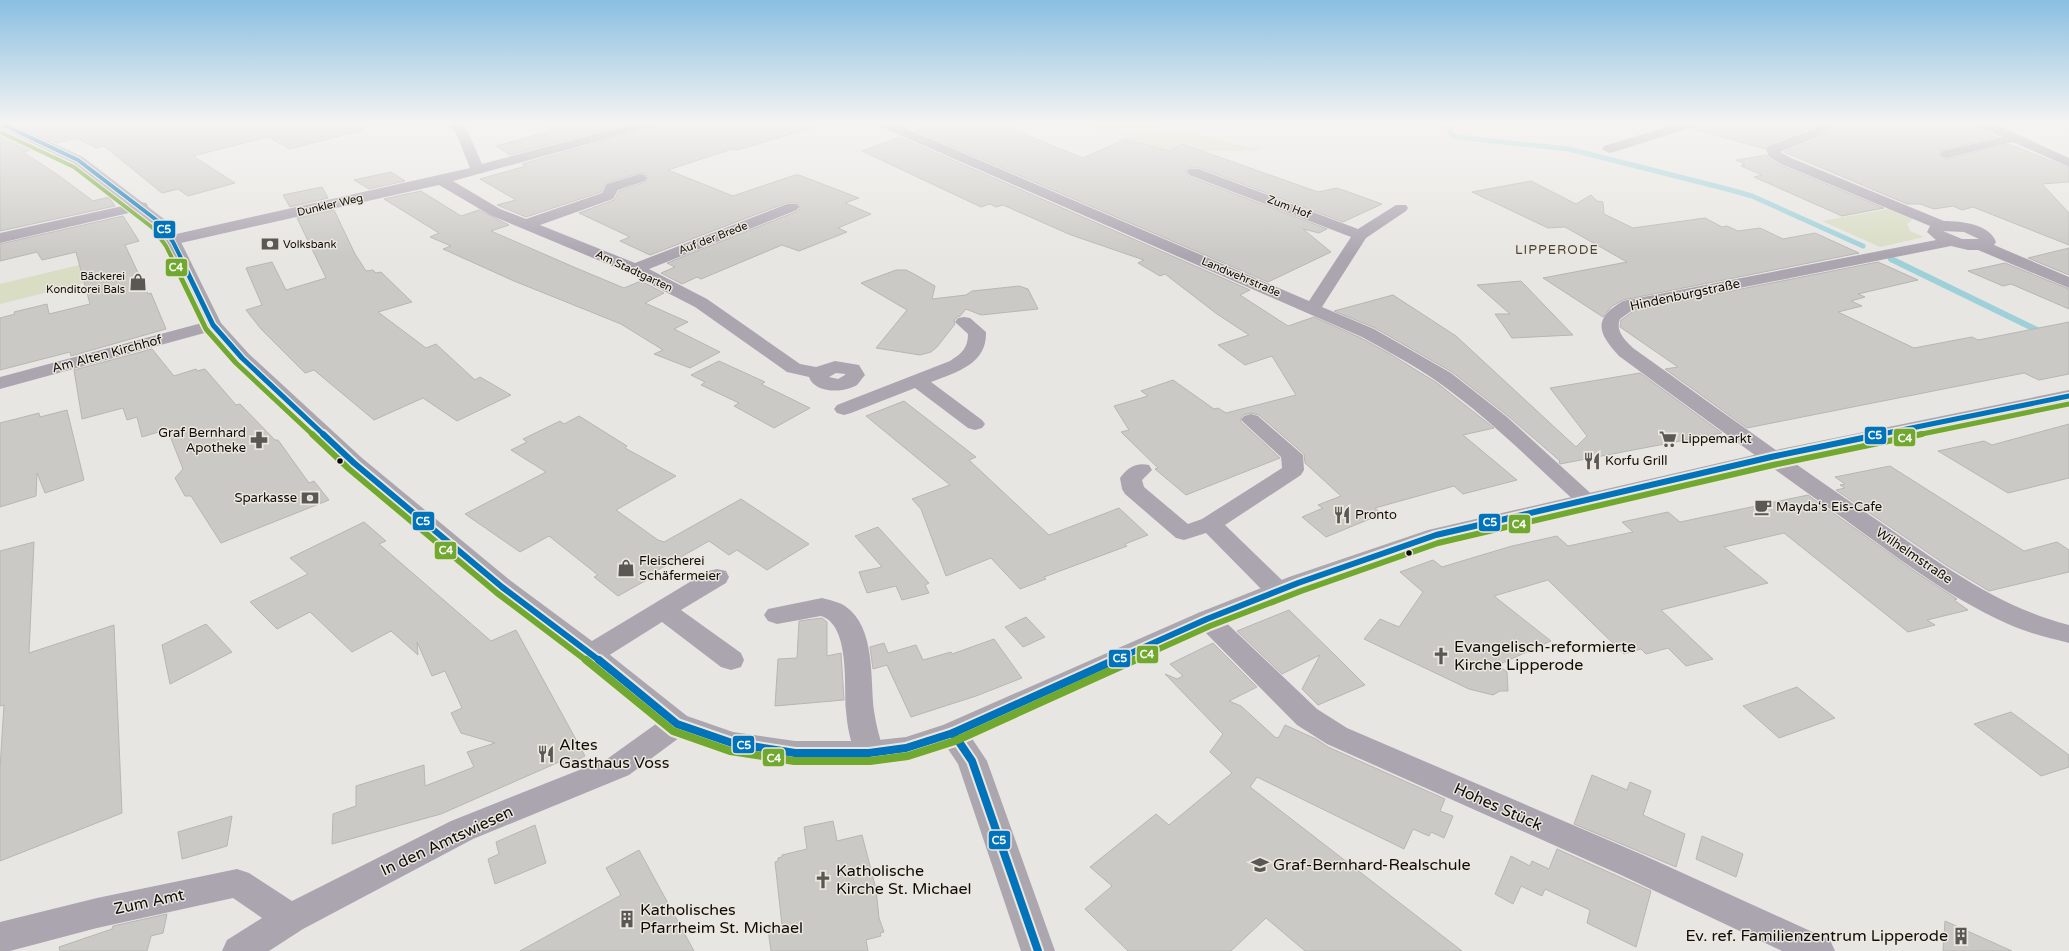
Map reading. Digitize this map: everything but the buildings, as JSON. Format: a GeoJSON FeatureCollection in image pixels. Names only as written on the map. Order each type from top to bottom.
{"type":"FeatureCollection","features":[{"type":"Feature","properties":{"kind":"main road"},"geometry":{"type":"LineString","coordinates":[[88,167],[141,206],[160,222],[172,240],[213,325],[242,358],[354,463],[502,587],[591,654],[677,724],[732,743],[787,752],[869,754],[906,748],[953,733],[1207,619],[1278,591],[1436,535],[1771,457],[2069,396]]}},
{"type":"Feature","properties":{"kind":"main road"},"geometry":{"type":"LineString","coordinates":[[953,733],[972,761],[1038,951]]}},
{"type":"Feature","properties":{"kind":"street","name":"Dunkler Weg"},"geometry":{"type":"LineString","coordinates":[[172,240],[441,180],[483,167]]}},
{"type":"Feature","properties":{"kind":"street","name":"Landwehrstraße"},"geometry":{"type":"LineString","coordinates":[[986,167],[1313,308],[1368,333],[1410,356],[1444,378],[1481,407],[1587,500]]}},
{"type":"Feature","properties":{"kind":"street"},"geometry":{"type":"LineString","coordinates":[[1801,167],[1942,226]]}},
{"type":"Feature","properties":{"kind":"street","name":"Zum Hof"},"geometry":{"type":"LineString","coordinates":[[1194,172],[1360,234]]}},
{"type":"Feature","properties":{"kind":"street"},"geometry":{"type":"LineString","coordinates":[[525,225],[608,196],[612,187],[640,178]]}},
{"type":"Feature","properties":{"kind":"street","name":"Am Stadtgarten"},"geometry":{"type":"LineString","coordinates":[[441,180],[495,212],[635,269],[701,303],[794,368],[820,374]]}},
{"type":"Feature","properties":{"kind":"street"},"geometry":{"type":"LineString","coordinates":[[0,238],[141,206]]}},
{"type":"Feature","properties":{"kind":"street","name":"Auf der Brede"},"geometry":{"type":"LineString","coordinates":[[635,269],[792,208]]}},
{"type":"Feature","properties":{"kind":"street"},"geometry":{"type":"LineString","coordinates":[[1313,308],[1360,234],[1401,208]]}},
{"type":"Feature","properties":{"kind":"street"},"geometry":{"type":"LineString","coordinates":[[1979,244],[1988,242],[1986,236],[1981,233],[1957,226],[1937,227],[1935,232],[1953,241],[1979,244],[2069,283]]}},
{"type":"Feature","properties":{"kind":"street","name":"Hindenburgstraße"},"geometry":{"type":"LineString","coordinates":[[1771,457],[1626,352],[1612,339],[1609,327],[1610,318],[1617,311],[1629,305],[1953,241]]}},
{"type":"Feature","properties":{"kind":"street"},"geometry":{"type":"LineString","coordinates":[[844,409],[957,365],[970,356],[978,340],[977,332],[964,322]]}},
{"type":"Feature","properties":{"kind":"street","name":"Am Alten Kirchhof"},"geometry":{"type":"LineString","coordinates":[[0,383],[213,325]]}},
{"type":"Feature","properties":{"kind":"street"},"geometry":{"type":"LineString","coordinates":[[918,381],[975,424]]}},
{"type":"Feature","properties":{"kind":"street"},"geometry":{"type":"LineString","coordinates":[[1141,470],[1130,478],[1133,489],[1184,533],[1210,524],[1294,470],[1292,455],[1250,420]]}},
{"type":"Feature","properties":{"kind":"street","name":"Wilhelmstraße"},"geometry":{"type":"LineString","coordinates":[[1771,457],[1809,485],[1976,596],[2009,616],[2052,631],[2069,634]]}},
{"type":"Feature","properties":{"kind":"street"},"geometry":{"type":"LineString","coordinates":[[1210,524],[1278,591]]}},
{"type":"Feature","properties":{"kind":"street"},"geometry":{"type":"LineString","coordinates":[[591,654],[717,577]]}},
{"type":"Feature","properties":{"kind":"street"},"geometry":{"type":"LineString","coordinates":[[777,615],[822,607],[830,608],[838,613],[852,630],[856,647],[860,713],[869,754]]}},
{"type":"Feature","properties":{"kind":"street"},"geometry":{"type":"LineString","coordinates":[[664,610],[731,660]]}},
{"type":"Feature","properties":{"kind":"street","name":"Hohes Stück"},"geometry":{"type":"LineString","coordinates":[[1207,619],[1307,717],[1337,736],[1632,865],[1818,951]]}},
{"type":"Feature","properties":{"kind":"street","name":"In den Amtswiesen"},"geometry":{"type":"LineString","coordinates":[[239,951],[291,918],[462,830],[618,767],[677,724]]}},
{"type":"Feature","properties":{"kind":"street","name":"Zum Amt"},"geometry":{"type":"LineString","coordinates":[[0,938],[97,914],[237,883],[291,918]]}},
{"type":"Feature","properties":{"kind":"green space"},"geometry":{"type":"Polygon","coordinates":[[[1889,209],[1913,219],[1907,224],[1910,231],[1924,237],[1880,247],[1822,221],[1889,209]]]}},
{"type":"Feature","properties":{"kind":"green space"},"geometry":{"type":"Polygon","coordinates":[[[125,254],[130,272],[0,304],[0,284],[125,254]]]}},
{"type":"Feature","properties":{"kind":"waterway"},"geometry":{"type":"LineString","coordinates":[[1642,167],[1752,196],[1863,246]]}},
{"type":"Feature","properties":{"kind":"waterway"},"geometry":{"type":"LineString","coordinates":[[1892,260],[1891,259],[2043,333]]}},
{"type":"Feature","properties":{"kind":"transit line","name":"C4"},"geometry":{"type":"LineString","coordinates":[[74,167],[153,228],[166,246],[206,329],[236,363],[349,469],[497,593],[586,660],[673,731],[730,751],[794,761],[870,761],[908,756],[955,741],[1210,626],[1301,591],[1438,543],[1773,465],[2069,404]]}},
{"type":"Feature","properties":{"kind":"transit line","name":"C5"},"geometry":{"type":"LineString","coordinates":[[88,167],[159,222],[173,242],[213,325],[242,358],[354,463],[502,587],[591,654],[677,724],[732,743],[795,753],[869,753],[906,748],[953,733],[1207,619],[1298,583],[1436,535],[1771,457],[2069,396]]}},
{"type":"Feature","properties":{"kind":"transit line","name":"C5"},"geometry":{"type":"LineString","coordinates":[[953,733],[972,761],[1038,951]]}},
{"type":"Feature","properties":{"kind":"place","name":"Volksbank"},"geometry":{"type":"Point","coordinates":[270,244]}},
{"type":"Feature","properties":{"kind":"place","name":"Bäckerei Konditorei Bals"},"geometry":{"type":"Point","coordinates":[138,282]}},
{"type":"Feature","properties":{"kind":"place","name":"Lippemarkt"},"geometry":{"type":"Point","coordinates":[1668,439]}},
{"type":"Feature","properties":{"kind":"place","name":"Graf Bernhard Apotheke"},"geometry":{"type":"Point","coordinates":[259,440]}},
{"type":"Feature","properties":{"kind":"place","name":"Korfu Grill"},"geometry":{"type":"Point","coordinates":[1592,461]}},
{"type":"Feature","properties":{"kind":"place","name":"Sparkasse"},"geometry":{"type":"Point","coordinates":[310,498]}},
{"type":"Feature","properties":{"kind":"place","name":"Mayda‘s Eis-Cafe"},"geometry":{"type":"Point","coordinates":[1763,507]}},
{"type":"Feature","properties":{"kind":"place","name":"Pronto"},"geometry":{"type":"Point","coordinates":[1342,515]}},
{"type":"Feature","properties":{"kind":"place","name":"Fleischerei Schäfermeier"},"geometry":{"type":"Point","coordinates":[626,568]}},
{"type":"Feature","properties":{"kind":"place","name":"Evangelisch-reformierte Kirche Lipperode"},"geometry":{"type":"Point","coordinates":[1441,656]}},
{"type":"Feature","properties":{"kind":"place","name":"Altes Gasthaus Voss"},"geometry":{"type":"Point","coordinates":[546,754]}},
{"type":"Feature","properties":{"kind":"place","name":"Graf-Bernhard-Realschule"},"geometry":{"type":"Point","coordinates":[1260,865]}},
{"type":"Feature","properties":{"kind":"place","name":"Katholische Kirche St. Michael"},"geometry":{"type":"Point","coordinates":[823,880]}},
{"type":"Feature","properties":{"kind":"place","name":"Katholisches Pfarrheim St. Michael"},"geometry":{"type":"Point","coordinates":[627,919]}},
{"type":"Feature","properties":{"kind":"place","name":"Ev. ref. Familienzentrum Lipperode"},"geometry":{"type":"Point","coordinates":[1961,936]}},
{"type":"Feature","properties":{"kind":"district","name":"LIPPERODE"},"geometry":{"type":"Point","coordinates":[1557,250]}}]}
